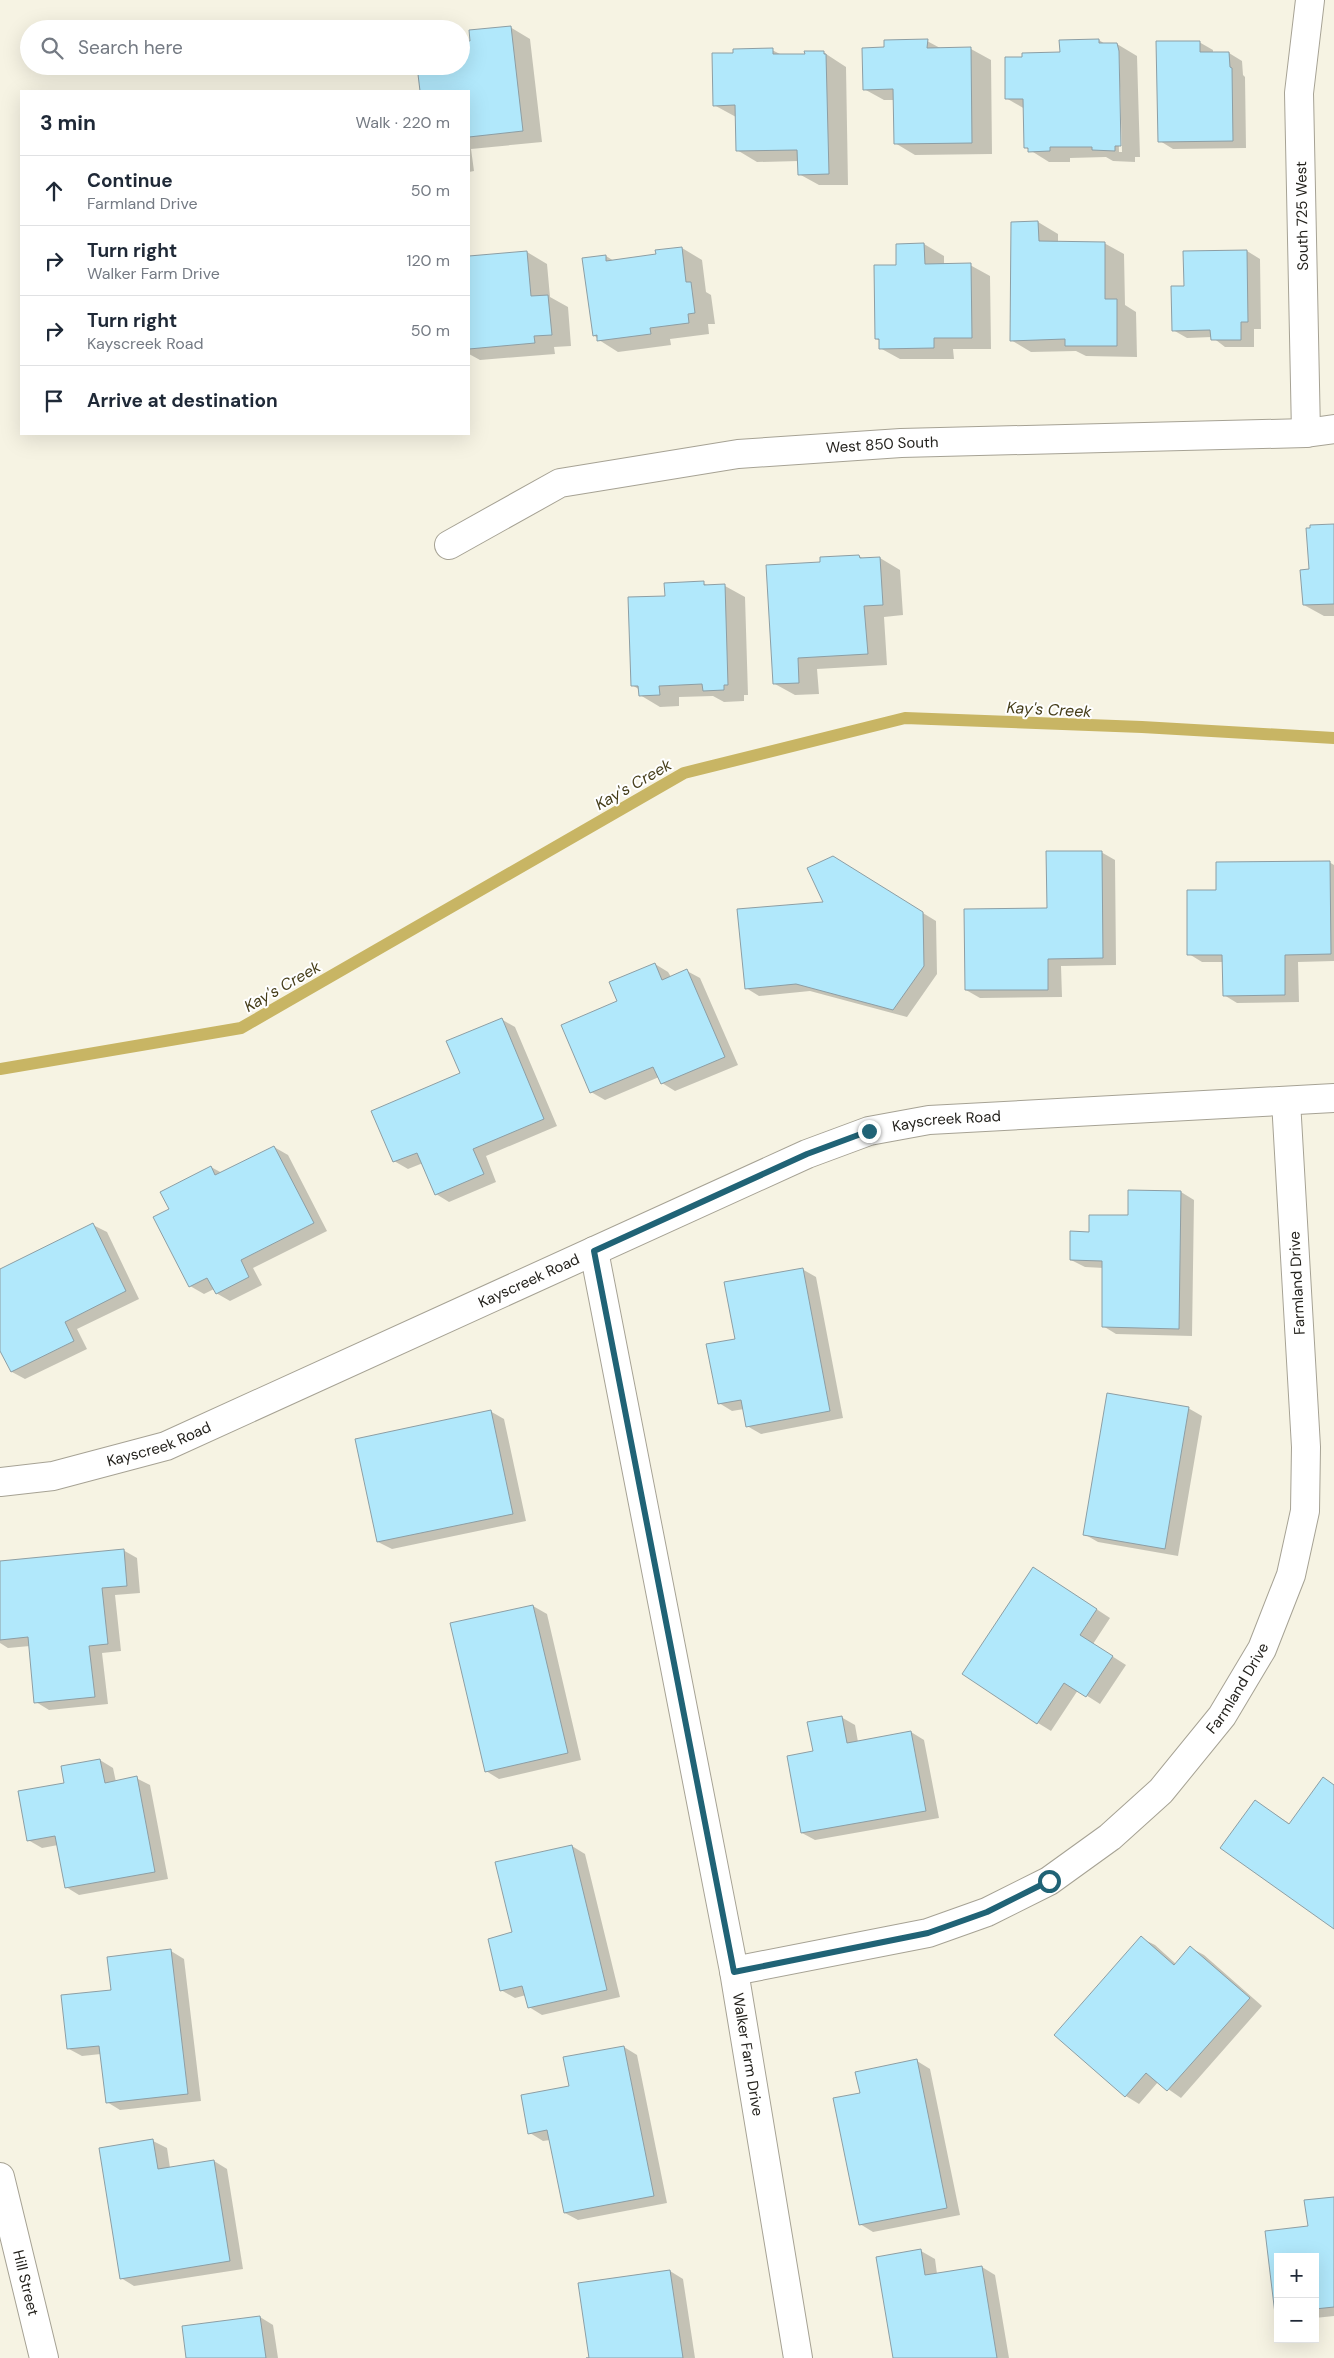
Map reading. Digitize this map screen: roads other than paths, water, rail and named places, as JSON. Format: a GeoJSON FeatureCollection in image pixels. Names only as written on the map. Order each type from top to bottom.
{"type":"FeatureCollection","features":[{"type":"Feature","properties":{"kind":"street","name":"South 725 West"},"geometry":{"type":"LineString","coordinates":[[1306,433],[1299,93],[1310,0]]}},
{"type":"Feature","properties":{"kind":"street","name":"West 850 South"},"geometry":{"type":"LineString","coordinates":[[449,544],[560,483],[738,454],[901,443],[1306,433],[1334,429]]}},
{"type":"Feature","properties":{"kind":"street","name":"Kayscreek Road"},"geometry":{"type":"LineString","coordinates":[[0,1482],[53,1476],[166,1446],[807,1154],[869,1131],[929,1120],[1334,1098]]}},
{"type":"Feature","properties":{"kind":"street","name":"Farmland Drive"},"geometry":{"type":"LineString","coordinates":[[734,1972],[928,1933],[987,1912],[1049,1881],[1110,1838],[1160,1792],[1222,1716],[1262,1649],[1292,1575],[1305,1511],[1306,1447],[1286,1101]]}},
{"type":"Feature","properties":{"kind":"street","name":"Walker Farm Drive"},"geometry":{"type":"LineString","coordinates":[[594,1251],[734,1972],[798,2358]]}},
{"type":"Feature","properties":{"kind":"street","name":"Hill Street"},"geometry":{"type":"LineString","coordinates":[[0,2178],[44,2358]]}},
{"type":"Feature","properties":{"kind":"waterway","name":"Kay's Creek"},"geometry":{"type":"LineString","coordinates":[[0,1069],[241,1028],[684,773],[905,718],[1142,727],[1334,738]]}}]}
